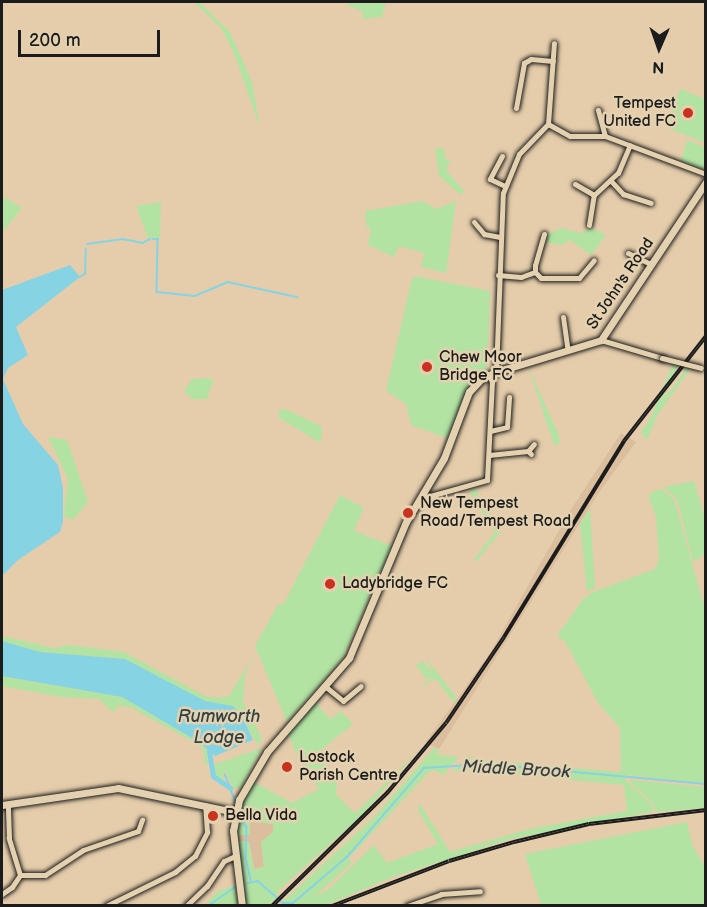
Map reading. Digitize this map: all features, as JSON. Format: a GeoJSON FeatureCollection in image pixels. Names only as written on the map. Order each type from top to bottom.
{"type":"FeatureCollection","features":[{"type":"Feature","properties":{"kind":"street"},"geometry":{"type":"LineString","coordinates":[[423,498],[487,480],[500,237],[505,186],[519,154],[548,124],[554,43]]}},
{"type":"Feature","properties":{"kind":"street"},"geometry":{"type":"LineString","coordinates":[[516,108],[524,63],[531,59],[553,61]]}},
{"type":"Feature","properties":{"kind":"street"},"geometry":{"type":"LineString","coordinates":[[598,110],[605,136]]}},
{"type":"Feature","properties":{"kind":"street"},"geometry":{"type":"LineString","coordinates":[[548,124],[570,136],[605,136],[705,174]]}},
{"type":"Feature","properties":{"kind":"street"},"geometry":{"type":"LineString","coordinates":[[589,226],[594,195],[611,181],[630,145]]}},
{"type":"Feature","properties":{"kind":"street"},"geometry":{"type":"LineString","coordinates":[[502,156],[490,179],[505,186]]}},
{"type":"Feature","properties":{"kind":"street"},"geometry":{"type":"LineString","coordinates":[[611,181],[623,194],[647,203]]}},
{"type":"Feature","properties":{"kind":"street","name":"St John's Road"},"geometry":{"type":"LineString","coordinates":[[492,373],[601,340],[705,182]]}},
{"type":"Feature","properties":{"kind":"street"},"geometry":{"type":"LineString","coordinates":[[567,187],[576,183],[594,195]]}},
{"type":"Feature","properties":{"kind":"street"},"geometry":{"type":"LineString","coordinates":[[474,222],[477,231],[500,237]]}},
{"type":"Feature","properties":{"kind":"street"},"geometry":{"type":"LineString","coordinates":[[535,272],[544,234]]}},
{"type":"Feature","properties":{"kind":"street"},"geometry":{"type":"LineString","coordinates":[[628,253],[651,264]]}},
{"type":"Feature","properties":{"kind":"street"},"geometry":{"type":"LineString","coordinates":[[535,272],[545,278],[576,279],[586,273],[594,260]]}},
{"type":"Feature","properties":{"kind":"street"},"geometry":{"type":"LineString","coordinates":[[498,275],[521,277],[535,272]]}},
{"type":"Feature","properties":{"kind":"street"},"geometry":{"type":"LineString","coordinates":[[560,321],[568,351]]}},
{"type":"Feature","properties":{"kind":"street"},"geometry":{"type":"LineString","coordinates":[[601,340],[703,368]]}},
{"type":"Feature","properties":{"kind":"street"},"geometry":{"type":"LineString","coordinates":[[242,906],[235,856],[234,812],[267,752],[326,687],[353,650],[406,522],[423,498],[452,439],[466,397],[492,373]]}},
{"type":"Feature","properties":{"kind":"street"},"geometry":{"type":"LineString","coordinates":[[490,430],[507,427],[509,397]]}},
{"type":"Feature","properties":{"kind":"street"},"geometry":{"type":"LineString","coordinates":[[509,407],[516,407]]}},
{"type":"Feature","properties":{"kind":"street"},"geometry":{"type":"LineString","coordinates":[[489,455],[530,452],[534,444]]}},
{"type":"Feature","properties":{"kind":"street"},"geometry":{"type":"LineString","coordinates":[[326,687],[342,701],[361,686]]}},
{"type":"Feature","properties":{"kind":"street"},"geometry":{"type":"LineString","coordinates":[[2,894],[12,888],[20,875],[9,838],[5,805],[118,788],[234,812]]}},
{"type":"Feature","properties":{"kind":"street"},"geometry":{"type":"LineString","coordinates":[[106,906],[175,872],[195,856],[207,832],[205,805]]}},
{"type":"Feature","properties":{"kind":"street"},"geometry":{"type":"LineString","coordinates":[[20,875],[45,875],[83,850],[138,831],[142,820]]}},
{"type":"Feature","properties":{"kind":"street"},"geometry":{"type":"LineString","coordinates":[[186,906],[207,886],[224,861],[235,856]]}},
{"type":"Feature","properties":{"kind":"street"},"geometry":{"type":"LineString","coordinates":[[406,906],[441,894],[480,891]]}},
{"type":"Feature","properties":{"kind":"shaded area"},"geometry":{"type":"Polygon","coordinates":[[[621,433],[636,442],[600,491],[439,749],[425,743],[490,653],[570,511],[621,433]]]}},
{"type":"Feature","properties":{"kind":"shaded area"},"geometry":{"type":"Polygon","coordinates":[[[249,818],[262,818],[273,824],[273,832],[261,842],[264,867],[254,869],[249,842],[237,841],[236,835],[250,835],[249,818]]]}},
{"type":"Feature","properties":{"kind":"green space"},"geometry":{"type":"Polygon","coordinates":[[[194,2],[199,2],[230,32],[252,82],[260,128],[234,53],[221,28],[194,2]]]}},
{"type":"Feature","properties":{"kind":"green space"},"geometry":{"type":"Polygon","coordinates":[[[349,2],[386,2],[382,17],[362,19],[363,12],[348,5],[349,2]]]}},
{"type":"Feature","properties":{"kind":"green space","name":"Tempest United FC"},"geometry":{"type":"Polygon","coordinates":[[[680,89],[705,99],[705,143],[666,127],[680,89]]]}},
{"type":"Feature","properties":{"kind":"green space"},"geometry":{"type":"Polygon","coordinates":[[[687,140],[705,147],[705,170],[681,161],[687,140]]]}},
{"type":"Feature","properties":{"kind":"green space"},"geometry":{"type":"Polygon","coordinates":[[[435,148],[444,148],[445,159],[450,161],[446,170],[464,191],[461,195],[439,176],[435,148]]]}},
{"type":"Feature","properties":{"kind":"green space"},"geometry":{"type":"Polygon","coordinates":[[[2,196],[22,208],[2,233],[2,196]]]}},
{"type":"Feature","properties":{"kind":"green space"},"geometry":{"type":"Polygon","coordinates":[[[423,201],[436,209],[456,201],[446,273],[421,267],[424,253],[399,246],[394,257],[368,245],[371,229],[366,226],[365,211],[423,201]]]}},
{"type":"Feature","properties":{"kind":"green space"},"geometry":{"type":"Polygon","coordinates":[[[161,202],[160,238],[148,238],[136,206],[161,202]]]}},
{"type":"Feature","properties":{"kind":"green space"},"geometry":{"type":"Polygon","coordinates":[[[562,228],[580,233],[592,228],[606,235],[591,255],[570,240],[562,245],[544,242],[547,234],[562,228]]]}},
{"type":"Feature","properties":{"kind":"green space"},"geometry":{"type":"Polygon","coordinates":[[[415,276],[490,291],[487,371],[469,386],[447,438],[411,425],[406,404],[386,391],[411,282],[415,276]]]}},
{"type":"Feature","properties":{"kind":"green space"},"geometry":{"type":"Polygon","coordinates":[[[673,363],[678,365],[648,439],[643,437],[673,363]]]}},
{"type":"Feature","properties":{"kind":"green space"},"geometry":{"type":"Polygon","coordinates":[[[528,367],[558,433],[560,443],[554,445],[528,367]]]}},
{"type":"Feature","properties":{"kind":"green space"},"geometry":{"type":"Polygon","coordinates":[[[691,368],[644,434],[640,433],[686,369],[691,368]]]}},
{"type":"Feature","properties":{"kind":"green space"},"geometry":{"type":"Polygon","coordinates":[[[209,378],[214,381],[207,395],[210,399],[192,399],[184,391],[192,379],[209,378]]]}},
{"type":"Feature","properties":{"kind":"green space"},"geometry":{"type":"Polygon","coordinates":[[[286,409],[322,427],[321,443],[279,418],[278,411],[286,409]]]}},
{"type":"Feature","properties":{"kind":"green space"},"geometry":{"type":"Polygon","coordinates":[[[48,437],[67,440],[88,502],[73,520],[64,516],[68,479],[48,437]]]}},
{"type":"Feature","properties":{"kind":"green space"},"geometry":{"type":"Polygon","coordinates":[[[694,481],[705,519],[706,553],[693,562],[677,499],[663,487],[694,481]]]}},
{"type":"Feature","properties":{"kind":"green space"},"geometry":{"type":"Polygon","coordinates":[[[475,489],[501,531],[476,562],[474,559],[495,532],[469,491],[475,489]]]}},
{"type":"Feature","properties":{"kind":"green space"},"geometry":{"type":"Polygon","coordinates":[[[661,489],[674,499],[705,609],[705,783],[626,775],[626,781],[652,805],[653,812],[511,839],[393,877],[326,905],[279,905],[375,816],[434,748],[439,749],[437,755],[459,757],[443,775],[434,770],[428,773],[348,859],[352,863],[315,896],[328,890],[374,845],[387,863],[438,844],[418,810],[420,804],[450,852],[530,829],[627,811],[624,785],[463,770],[452,772],[470,755],[472,759],[621,772],[620,728],[598,703],[565,641],[557,636],[583,599],[593,592],[655,569],[659,560],[656,517],[649,498],[650,493],[661,489]]]}},
{"type":"Feature","properties":{"kind":"green space"},"geometry":{"type":"Polygon","coordinates":[[[340,495],[364,508],[354,531],[392,546],[343,658],[287,722],[255,646],[279,603],[283,605],[340,495]]]}},
{"type":"Feature","properties":{"kind":"green space"},"geometry":{"type":"Polygon","coordinates":[[[590,509],[595,588],[587,591],[580,523],[590,509]]]}},
{"type":"Feature","properties":{"kind":"green space"},"geometry":{"type":"Polygon","coordinates":[[[2,636],[54,648],[69,645],[124,652],[205,696],[219,698],[229,696],[256,652],[245,674],[243,702],[262,738],[259,746],[233,706],[205,701],[125,659],[40,652],[2,641],[2,636]]]}},
{"type":"Feature","properties":{"kind":"green space"},"geometry":{"type":"Polygon","coordinates":[[[426,658],[457,698],[454,703],[436,679],[418,688],[435,676],[426,679],[416,665],[422,661],[432,673],[426,658]]]}},
{"type":"Feature","properties":{"kind":"green space"},"geometry":{"type":"Polygon","coordinates":[[[2,676],[122,697],[199,742],[207,750],[208,764],[205,765],[203,749],[197,744],[130,707],[116,706],[114,713],[99,699],[62,697],[2,686],[2,676]]]}},
{"type":"Feature","properties":{"kind":"green space"},"geometry":{"type":"Polygon","coordinates":[[[315,702],[330,719],[341,711],[353,724],[316,754],[337,777],[336,794],[353,812],[357,812],[418,750],[361,816],[279,890],[276,899],[268,905],[246,905],[237,841],[249,842],[254,869],[264,867],[261,842],[273,832],[273,824],[263,823],[262,818],[249,818],[250,835],[236,835],[241,805],[254,782],[292,803],[319,789],[295,751],[288,733],[315,702]]]}},
{"type":"Feature","properties":{"kind":"green space"},"geometry":{"type":"Polygon","coordinates":[[[262,748],[241,788],[233,788],[225,770],[222,777],[228,785],[216,777],[213,765],[262,748]]]}},
{"type":"Feature","properties":{"kind":"green space"},"geometry":{"type":"Polygon","coordinates":[[[628,780],[705,787],[705,808],[656,812],[653,804],[628,780]]]}},
{"type":"Feature","properties":{"kind":"green space"},"geometry":{"type":"Polygon","coordinates":[[[687,822],[692,844],[705,867],[705,905],[541,905],[525,854],[687,822]]]}},
{"type":"Feature","properties":{"kind":"green space"},"geometry":{"type":"Polygon","coordinates":[[[236,885],[238,905],[205,905],[218,891],[236,885]]]}},
{"type":"Feature","properties":{"kind":"water"},"geometry":{"type":"Polygon","coordinates":[[[70,265],[80,277],[16,327],[28,355],[8,368],[3,379],[23,424],[58,465],[63,488],[63,522],[60,532],[18,560],[2,576],[2,290],[70,265]]]}},
{"type":"Feature","properties":{"kind":"water","name":"Rumworth Lodge"},"geometry":{"type":"Polygon","coordinates":[[[2,641],[40,652],[125,659],[205,701],[233,706],[242,716],[253,740],[215,756],[199,742],[122,697],[2,676],[2,641]]]}},
{"type":"Feature","properties":{"kind":"waterway"},"geometry":{"type":"LineString","coordinates":[[87,244],[123,239],[143,243],[150,239]]}},
{"type":"Feature","properties":{"kind":"waterway"},"geometry":{"type":"LineString","coordinates":[[153,239],[158,239],[157,292],[195,296],[228,282],[297,297]]}},
{"type":"Feature","properties":{"kind":"waterway"},"geometry":{"type":"LineString","coordinates":[[80,277],[85,274],[86,249]]}},
{"type":"Feature","properties":{"kind":"waterway"},"geometry":{"type":"LineString","coordinates":[[209,751],[213,776],[230,788]]}},
{"type":"Feature","properties":{"kind":"waterway","name":"Middle Brook"},"geometry":{"type":"LineString","coordinates":[[248,883],[258,881],[283,903],[293,903],[347,857],[424,768],[487,764],[706,784]]}},
{"type":"Feature","properties":{"kind":"waterway"},"geometry":{"type":"LineString","coordinates":[[225,774],[236,802]]}},
{"type":"Feature","properties":{"kind":"waterway"},"geometry":{"type":"LineString","coordinates":[[239,813],[247,828],[246,858],[251,880]]}},
{"type":"Feature","properties":{"kind":"waterway","name":"Middle Brook"},"geometry":{"type":"LineString","coordinates":[[208,906],[235,887]]}},
{"type":"Feature","properties":{"kind":"railway"},"geometry":{"type":"LineString","coordinates":[[272,906],[388,792],[446,723],[504,637],[624,441],[706,336]]}},
{"type":"Feature","properties":{"kind":"railway"},"geometry":{"type":"LineString","coordinates":[[332,906],[449,861],[514,842],[589,824],[706,810]]}},
{"type":"Feature","properties":{"kind":"place","name":"Tempest United FC"},"geometry":{"type":"Point","coordinates":[688,113]}},
{"type":"Feature","properties":{"kind":"place","name":"Chew Moor Bridge FC"},"geometry":{"type":"Point","coordinates":[427,367]}},
{"type":"Feature","properties":{"kind":"place","name":"New Tempest Road/Tempest Road"},"geometry":{"type":"Point","coordinates":[408,513]}},
{"type":"Feature","properties":{"kind":"place","name":"Ladybridge FC"},"geometry":{"type":"Point","coordinates":[330,584]}},
{"type":"Feature","properties":{"kind":"place","name":"Lostock Parish Centre"},"geometry":{"type":"Point","coordinates":[287,767]}},
{"type":"Feature","properties":{"kind":"place","name":"Bella Vida"},"geometry":{"type":"Point","coordinates":[213,816]}}]}
